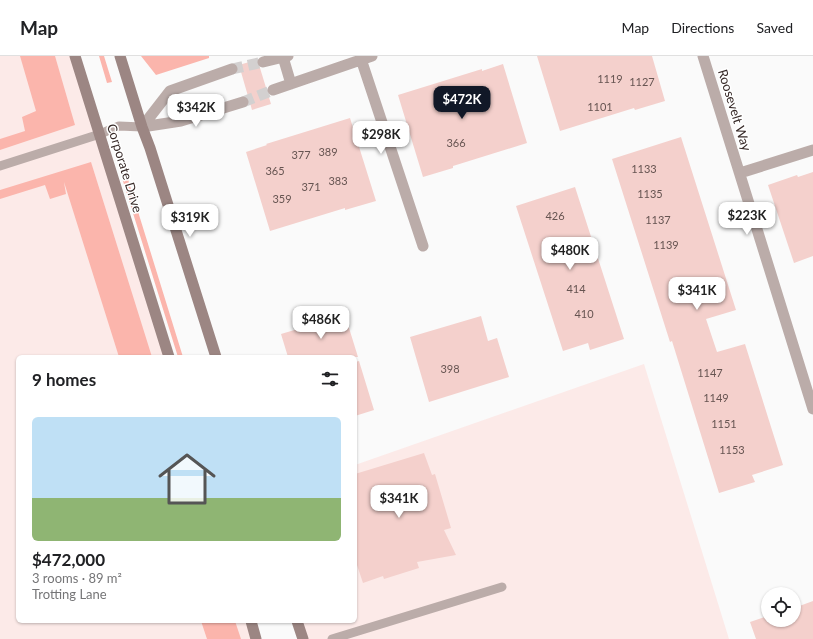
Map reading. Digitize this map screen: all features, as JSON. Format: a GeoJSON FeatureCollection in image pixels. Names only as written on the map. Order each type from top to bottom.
{"type":"FeatureCollection","features":[{"type":"Feature","properties":{"kind":"main road","name":"Corporate Drive"},"geometry":{"type":"LineString","coordinates":[[75,56],[168,355]]}},
{"type":"Feature","properties":{"kind":"main road"},"geometry":{"type":"LineString","coordinates":[[120,56],[215,355]]}},
{"type":"Feature","properties":{"kind":"main road"},"geometry":{"type":"LineString","coordinates":[[252,623],[256,639]]}},
{"type":"Feature","properties":{"kind":"main road"},"geometry":{"type":"LineString","coordinates":[[298,623],[303,639]]}},
{"type":"Feature","properties":{"kind":"street","name":"Roosevelt Way"},"geometry":{"type":"LineString","coordinates":[[703,56],[813,409]]}},
{"type":"Feature","properties":{"kind":"street"},"geometry":{"type":"LineString","coordinates":[[263,62],[285,57],[291,84]]}},
{"type":"Feature","properties":{"kind":"street"},"geometry":{"type":"LineString","coordinates":[[273,90],[364,57],[423,246]]}},
{"type":"Feature","properties":{"kind":"street"},"geometry":{"type":"LineString","coordinates":[[142,127],[170,91],[232,69]]}},
{"type":"Feature","properties":{"kind":"street"},"geometry":{"type":"LineString","coordinates":[[142,127],[181,121],[243,102]]}},
{"type":"Feature","properties":{"kind":"street","name":"Roosevelt Way"},"geometry":{"type":"LineString","coordinates":[[740,173],[813,150]]}},
{"type":"Feature","properties":{"kind":"lane"},"geometry":{"type":"LineString","coordinates":[[0,166],[100,134],[119,126],[142,127]]}},
{"type":"Feature","properties":{"kind":"lane"},"geometry":{"type":"LineString","coordinates":[[332,639],[502,588]]}},
{"type":"Feature","properties":{"kind":"shaded area"},"geometry":{"type":"Polygon","coordinates":[[[0,56],[75,56],[168,355],[16,355],[16,623],[252,623],[256,639],[0,639],[0,56]]]}},
{"type":"Feature","properties":{"kind":"shaded area"},"geometry":{"type":"Polygon","coordinates":[[[20,56],[55,56],[75,125],[0,150],[0,139],[25,131],[22,117],[36,111],[20,56]]]}},
{"type":"Feature","properties":{"kind":"shaded area"},"geometry":{"type":"Polygon","coordinates":[[[99,56],[104,56],[112,82],[107,83],[99,56]]]}},
{"type":"Feature","properties":{"kind":"shaded area"},"geometry":{"type":"Polygon","coordinates":[[[141,56],[209,56],[209,58],[156,75],[141,56]]]}},
{"type":"Feature","properties":{"kind":"shaded area"},"geometry":{"type":"Polygon","coordinates":[[[91,162],[151,355],[118,355],[64,182],[66,194],[50,199],[45,185],[0,199],[0,190],[91,162]]]}},
{"type":"Feature","properties":{"kind":"shaded area"},"geometry":{"type":"Polygon","coordinates":[[[127,176],[182,355],[177,355],[122,178],[127,176]]]}},
{"type":"Feature","properties":{"kind":"shaded area"},"geometry":{"type":"Polygon","coordinates":[[[644,364],[729,639],[303,639],[298,623],[357,623],[357,464],[644,364]]]}},
{"type":"Feature","properties":{"kind":"shaded area"},"geometry":{"type":"Polygon","coordinates":[[[202,623],[236,623],[241,639],[207,639],[202,623]]]}},
{"type":"Feature","properties":{"kind":"building"},"geometry":{"type":"Polygon","coordinates":[[[537,56],[652,56],[665,101],[635,110],[634,108],[560,131],[537,56]]]}},
{"type":"Feature","properties":{"kind":"building"},"geometry":{"type":"Polygon","coordinates":[[[256,60],[256,64],[260,68],[271,104],[252,110],[239,65],[256,60]]]}},
{"type":"Feature","properties":{"kind":"building"},"geometry":{"type":"Polygon","coordinates":[[[503,64],[527,143],[423,177],[398,95],[503,64]]]}},
{"type":"Feature","properties":{"kind":"building"},"geometry":{"type":"Polygon","coordinates":[[[350,118],[376,201],[345,210],[345,208],[270,231],[246,152],[267,145],[266,144],[350,118]]]}},
{"type":"Feature","properties":{"kind":"building"},"geometry":{"type":"Polygon","coordinates":[[[681,137],[736,310],[706,319],[717,352],[745,344],[783,465],[752,475],[755,482],[719,493],[672,341],[670,342],[612,159],[681,137]]]}},
{"type":"Feature","properties":{"kind":"building"},"geometry":{"type":"Polygon","coordinates":[[[813,172],[813,256],[794,263],[768,185],[797,175],[798,177],[813,172]]]}},
{"type":"Feature","properties":{"kind":"building"},"geometry":{"type":"Polygon","coordinates":[[[575,187],[624,339],[590,350],[588,343],[563,351],[516,206],[575,187]]]}},
{"type":"Feature","properties":{"kind":"building"},"geometry":{"type":"Polygon","coordinates":[[[345,315],[358,357],[357,355],[287,355],[281,334],[345,315]]]}},
{"type":"Feature","properties":{"kind":"building"},"geometry":{"type":"Polygon","coordinates":[[[481,316],[488,341],[497,338],[509,377],[429,402],[410,337],[481,316]]]}},
{"type":"Feature","properties":{"kind":"building"},"geometry":{"type":"Polygon","coordinates":[[[359,361],[374,410],[357,415],[357,362],[359,361]]]}},
{"type":"Feature","properties":{"kind":"building"},"geometry":{"type":"Polygon","coordinates":[[[424,453],[432,475],[435,474],[451,528],[444,530],[456,555],[417,562],[419,568],[384,579],[383,576],[363,583],[357,565],[357,473],[424,453]]]}},
{"type":"Feature","properties":{"kind":"building"},"geometry":{"type":"Polygon","coordinates":[[[813,601],[813,639],[756,639],[750,622],[761,618],[761,627],[801,627],[801,605],[813,601]]]}},
{"type":"Feature","properties":{"kind":"tunnel"},"geometry":{"type":"LineString","coordinates":[[232,69],[263,62]]}},
{"type":"Feature","properties":{"kind":"tunnel"},"geometry":{"type":"LineString","coordinates":[[243,102],[273,90]]}}]}
